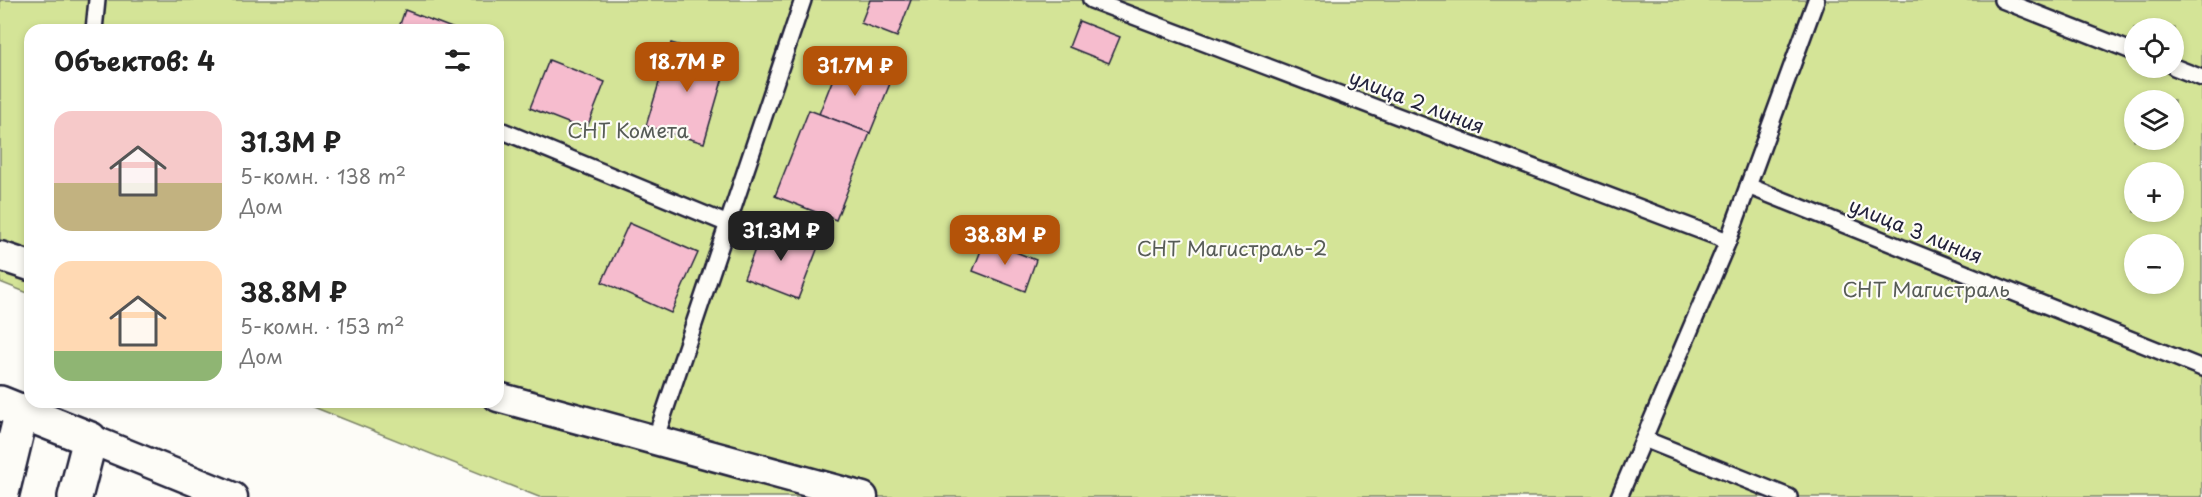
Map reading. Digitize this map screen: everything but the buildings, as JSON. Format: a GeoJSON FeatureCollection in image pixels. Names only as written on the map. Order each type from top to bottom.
{"type":"FeatureCollection","features":[{"type":"Feature","properties":{"kind":"street"},"geometry":{"type":"LineString","coordinates":[[0,256],[24,264]]}},
{"type":"Feature","properties":{"kind":"street"},"geometry":{"type":"LineString","coordinates":[[504,399],[863,497]]}},
{"type":"Feature","properties":{"kind":"street"},"geometry":{"type":"LineString","coordinates":[[1,497],[11,407],[233,497]]}},
{"type":"Feature","properties":{"kind":"street"},"geometry":{"type":"LineString","coordinates":[[75,497],[90,439]]}},
{"type":"Feature","properties":{"kind":"lane"},"geometry":{"type":"LineString","coordinates":[[95,24],[97,0]]}},
{"type":"Feature","properties":{"kind":"lane"},"geometry":{"type":"LineString","coordinates":[[655,440],[803,0]]}},
{"type":"Feature","properties":{"kind":"lane","name":"улица 2 линия"},"geometry":{"type":"LineString","coordinates":[[1091,0],[1728,241]]}},
{"type":"Feature","properties":{"kind":"lane"},"geometry":{"type":"LineString","coordinates":[[1619,497],[1728,241],[1816,0]]}},
{"type":"Feature","properties":{"kind":"lane"},"geometry":{"type":"LineString","coordinates":[[2002,0],[2124,48]]}},
{"type":"Feature","properties":{"kind":"lane"},"geometry":{"type":"LineString","coordinates":[[2184,71],[2202,78]]}},
{"type":"Feature","properties":{"kind":"lane"},"geometry":{"type":"LineString","coordinates":[[504,131],[728,224]]}},
{"type":"Feature","properties":{"kind":"lane","name":"улица 3 линия"},"geometry":{"type":"LineString","coordinates":[[1748,186],[2202,368]]}},
{"type":"Feature","properties":{"kind":"lane"},"geometry":{"type":"LineString","coordinates":[[1644,439],[1789,497]]}},
{"type":"Feature","properties":{"kind":"green space"},"geometry":{"type":"Polygon","coordinates":[[[0,0],[2202,0],[2202,497],[539,497],[316,408],[504,408],[504,24],[24,24],[24,292],[0,282],[0,0]]]}},
{"type":"Feature","properties":{"kind":"park label","name":"СНТ Комета"},"geometry":{"type":"Point","coordinates":[628,130]}},
{"type":"Feature","properties":{"kind":"park label","name":"СНТ Магистраль-2"},"geometry":{"type":"Point","coordinates":[1232,248]}},
{"type":"Feature","properties":{"kind":"park label","name":"СНТ Магистраль"},"geometry":{"type":"Point","coordinates":[1926,289]}}]}
